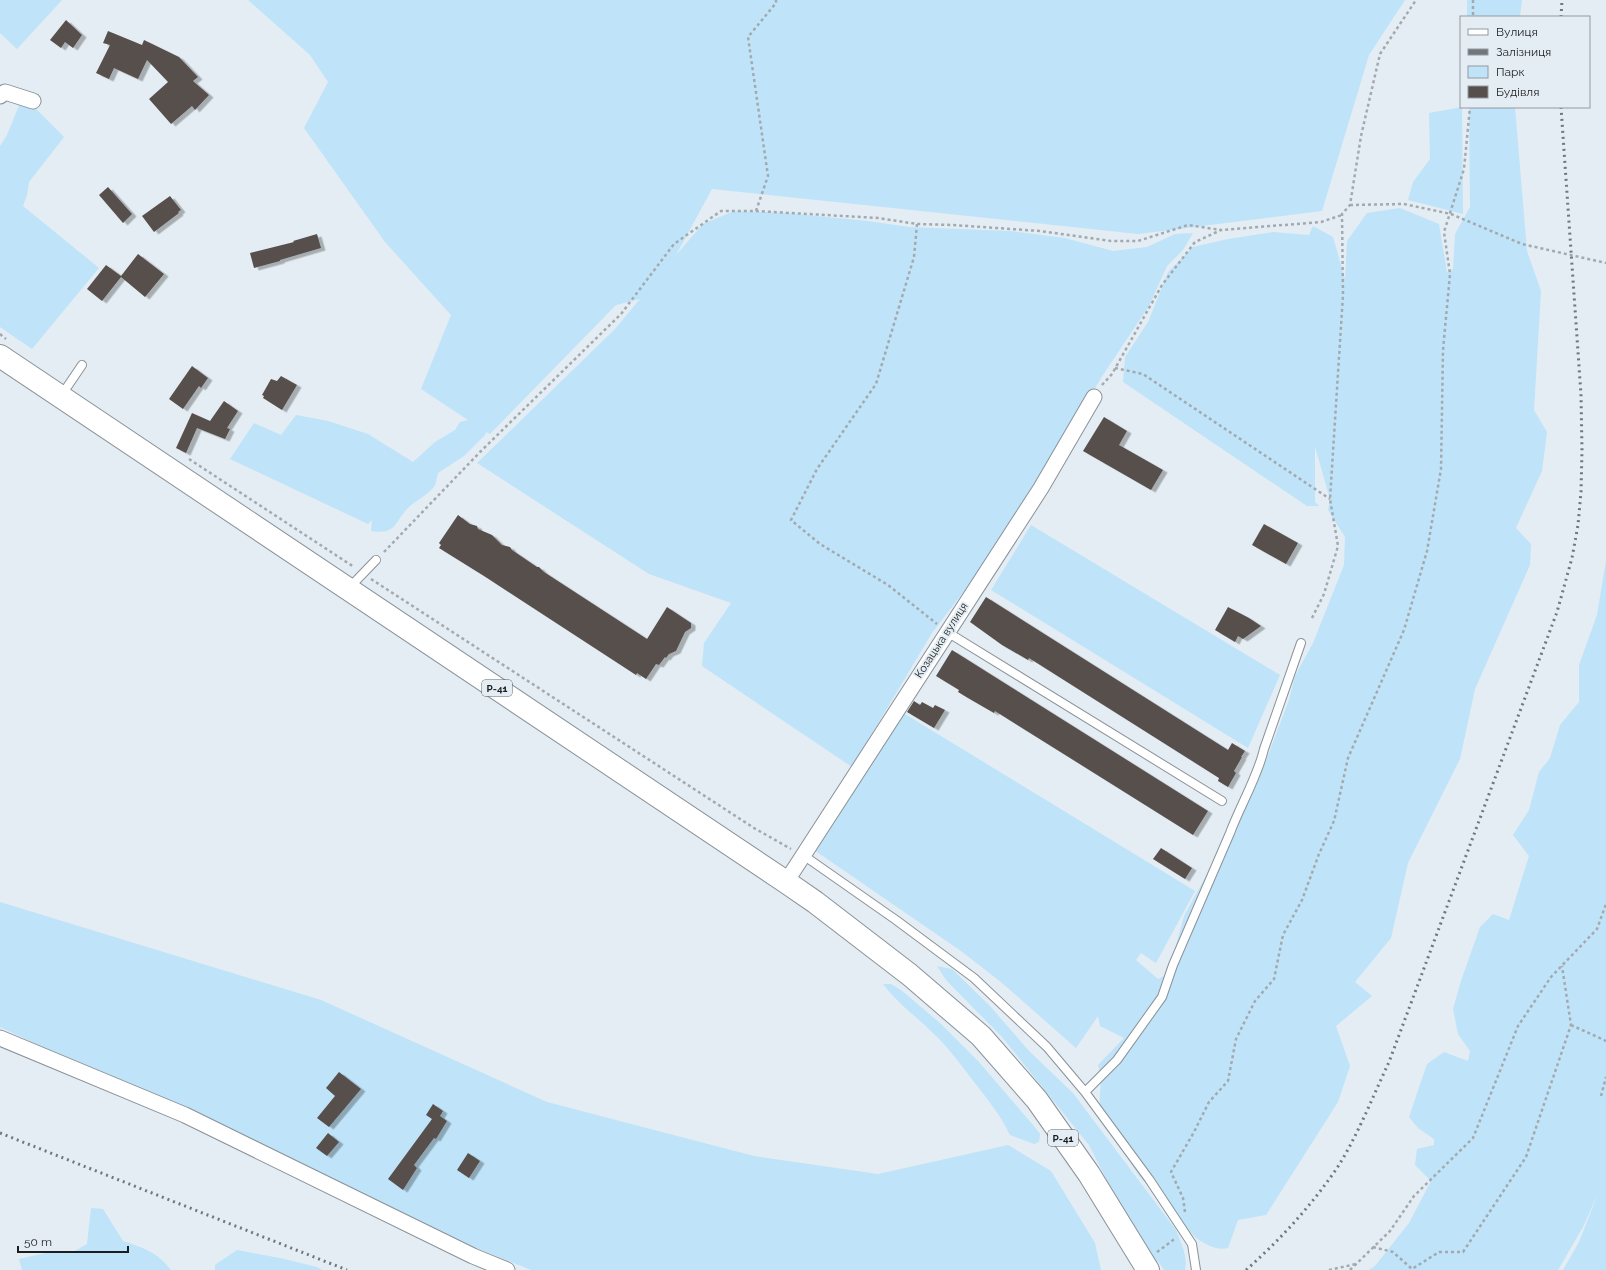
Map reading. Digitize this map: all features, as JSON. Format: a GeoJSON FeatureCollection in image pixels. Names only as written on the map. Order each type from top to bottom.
{"type":"FeatureCollection","features":[{"type":"Feature","properties":{"kind":"main road","name":"Р-41"},"geometry":{"type":"LineString","coordinates":[[3,347],[60,396],[356,581],[815,902],[910,975],[981,1036],[1037,1100],[1145,1258]]}},
{"type":"Feature","properties":{"kind":"street"},"geometry":{"type":"LineString","coordinates":[[0,96],[5,92],[33,102]]}},
{"type":"Feature","properties":{"kind":"street","name":"Козацька вулиця"},"geometry":{"type":"LineString","coordinates":[[786,882],[802,855],[1041,488],[1094,397]]}},
{"type":"Feature","properties":{"kind":"street"},"geometry":{"type":"LineString","coordinates":[[0,1038],[185,1116],[424,1232],[507,1270]]}},
{"type":"Feature","properties":{"kind":"lane"},"geometry":{"type":"LineString","coordinates":[[60,396],[82,365]]}},
{"type":"Feature","properties":{"kind":"lane"},"geometry":{"type":"LineString","coordinates":[[356,581],[376,560]]}},
{"type":"Feature","properties":{"kind":"lane"},"geometry":{"type":"LineString","coordinates":[[947,632],[1222,801]]}},
{"type":"Feature","properties":{"kind":"lane"},"geometry":{"type":"LineString","coordinates":[[1085,1092],[1117,1060],[1162,997],[1173,965],[1261,760],[1301,644]]}},
{"type":"Feature","properties":{"kind":"lane"},"geometry":{"type":"LineString","coordinates":[[802,855],[896,920],[974,978],[1047,1047],[1085,1092],[1149,1179],[1186,1234],[1192,1244],[1196,1270]]}},
{"type":"Feature","properties":{"kind":"path"},"geometry":{"type":"LineString","coordinates":[[756,211],[768,176],[748,37],[776,3],[776,0]]}},
{"type":"Feature","properties":{"kind":"path"},"geometry":{"type":"LineString","coordinates":[[376,560],[480,452],[621,314],[674,244],[721,211],[756,211],[878,218],[917,224],[1040,231],[1110,241],[1138,241],[1188,225],[1221,230],[1321,222],[1342,214],[1350,205],[1361,136],[1380,54],[1416,0]]}},
{"type":"Feature","properties":{"kind":"path"},"geometry":{"type":"LineString","coordinates":[[1473,0],[1473,16]]}},
{"type":"Feature","properties":{"kind":"path"},"geometry":{"type":"LineString","coordinates":[[1145,1258],[1186,1234],[1183,1198],[1171,1172],[1209,1102],[1228,1081],[1236,1039],[1255,1001],[1274,979],[1283,935],[1302,900],[1319,854],[1334,821],[1348,758],[1404,630],[1427,550],[1441,469],[1443,350],[1450,274],[1444,232],[1451,214],[1464,169],[1470,108]]}},
{"type":"Feature","properties":{"kind":"path"},"geometry":{"type":"LineString","coordinates":[[1350,205],[1404,204],[1451,214],[1522,244],[1606,263]]}},
{"type":"Feature","properties":{"kind":"path"},"geometry":{"type":"LineString","coordinates":[[1312,618],[1324,594],[1338,546],[1330,499],[1343,295],[1342,214]]}},
{"type":"Feature","properties":{"kind":"path"},"geometry":{"type":"LineString","coordinates":[[917,224],[914,257],[876,384],[817,469],[791,520],[820,544],[888,584],[947,632]]}},
{"type":"Feature","properties":{"kind":"path"},"geometry":{"type":"LineString","coordinates":[[1094,397],[1116,368],[1166,278],[1195,242],[1221,230]]}},
{"type":"Feature","properties":{"kind":"path"},"geometry":{"type":"LineString","coordinates":[[0,334],[3,347]]}},
{"type":"Feature","properties":{"kind":"path"},"geometry":{"type":"LineString","coordinates":[[1116,368],[1143,374],[1330,499]]}},
{"type":"Feature","properties":{"kind":"path"},"geometry":{"type":"LineString","coordinates":[[183,455],[356,581],[754,828],[802,855]]}},
{"type":"Feature","properties":{"kind":"path"},"geometry":{"type":"LineString","coordinates":[[1350,1270],[1390,1231],[1414,1196],[1473,1138],[1518,1026],[1551,977],[1597,929],[1606,904]]}},
{"type":"Feature","properties":{"kind":"path"},"geometry":{"type":"LineString","coordinates":[[1373,1247],[1393,1252],[1412,1269],[1439,1252],[1463,1252],[1526,1157],[1571,1025],[1562,966]]}},
{"type":"Feature","properties":{"kind":"path"},"geometry":{"type":"LineString","coordinates":[[1571,1025],[1606,1040]]}},
{"type":"Feature","properties":{"kind":"path"},"geometry":{"type":"LineString","coordinates":[[1601,1096],[1606,1077]]}},
{"type":"Feature","properties":{"kind":"path"},"geometry":{"type":"LineString","coordinates":[[1329,1270],[1356,1264]]}},
{"type":"Feature","properties":{"kind":"green space"},"geometry":{"type":"Polygon","coordinates":[[[0,0],[62,0],[17,49],[0,33],[0,0]]]}},
{"type":"Feature","properties":{"kind":"green space"},"geometry":{"type":"Polygon","coordinates":[[[248,0],[1405,0],[1369,55],[1322,211],[1138,234],[712,189],[676,255],[703,224],[734,211],[786,213],[868,221],[909,227],[1010,231],[1065,238],[1113,251],[1147,247],[1175,234],[1193,233],[1183,250],[1167,266],[1149,306],[1103,375],[1003,540],[932,633],[852,767],[702,666],[704,643],[731,603],[649,574],[477,463],[615,329],[640,299],[616,305],[490,434],[486,432],[485,435],[464,456],[438,473],[433,488],[408,508],[394,526],[386,531],[371,531],[372,520],[368,524],[230,459],[254,423],[281,435],[296,415],[328,421],[368,434],[413,462],[435,442],[455,430],[460,422],[468,420],[421,389],[451,315],[385,242],[304,128],[328,82],[310,55],[248,0]]]}},
{"type":"Feature","properties":{"kind":"green space"},"geometry":{"type":"Polygon","coordinates":[[[1467,0],[1522,0],[1520,16],[1467,16],[1467,0]]]}},
{"type":"Feature","properties":{"kind":"green space"},"geometry":{"type":"Polygon","coordinates":[[[20,103],[33,106],[64,137],[29,182],[27,195],[23,206],[99,268],[32,349],[0,327],[0,146],[7,135],[20,103]]]}},
{"type":"Feature","properties":{"kind":"green space"},"geometry":{"type":"Polygon","coordinates":[[[1462,108],[1463,214],[1408,200],[1413,182],[1430,159],[1429,113],[1462,108]]]}},
{"type":"Feature","properties":{"kind":"green space"},"geometry":{"type":"Polygon","coordinates":[[[1469,108],[1515,108],[1527,251],[1541,291],[1534,410],[1547,432],[1542,471],[1516,528],[1531,544],[1530,565],[1475,689],[1460,759],[1408,863],[1391,938],[1355,982],[1372,996],[1336,1026],[1350,1066],[1338,1102],[1266,1215],[1238,1220],[1228,1248],[1219,1249],[1202,1242],[1195,1237],[1139,1176],[1103,1120],[1100,1106],[1101,1079],[1098,1065],[1124,1038],[1100,1026],[1098,1016],[1076,1048],[1002,983],[961,951],[814,850],[900,711],[1195,891],[1156,963],[1141,953],[1136,960],[1158,979],[1164,976],[1171,964],[1184,916],[1242,810],[1267,758],[1289,700],[1295,676],[1313,643],[1344,565],[1345,537],[1328,510],[1330,499],[1315,447],[1315,502],[1319,506],[1307,506],[1123,382],[1125,357],[1148,322],[1168,272],[1193,247],[1228,239],[1273,232],[1309,235],[1313,226],[1333,237],[1345,279],[1347,241],[1367,213],[1400,208],[1439,224],[1447,272],[1453,269],[1455,234],[1470,207],[1469,108]]]}},
{"type":"Feature","properties":{"kind":"green space"},"geometry":{"type":"Polygon","coordinates":[[[1031,525],[1280,675],[1248,748],[991,590],[1031,525]]]}},
{"type":"Feature","properties":{"kind":"green space"},"geometry":{"type":"Polygon","coordinates":[[[1606,561],[1606,1270],[1563,1270],[1579,1242],[1599,1191],[1583,1227],[1558,1270],[1369,1270],[1375,1266],[1409,1223],[1431,1181],[1415,1165],[1417,1149],[1434,1145],[1434,1139],[1418,1128],[1409,1117],[1427,1064],[1444,1052],[1468,1061],[1470,1051],[1458,1034],[1453,1009],[1480,927],[1493,914],[1509,920],[1529,856],[1513,835],[1529,810],[1539,772],[1550,758],[1560,725],[1579,702],[1579,665],[1597,615],[1606,561]]]}},
{"type":"Feature","properties":{"kind":"green space"},"geometry":{"type":"Polygon","coordinates":[[[0,902],[321,1000],[547,1102],[754,1156],[878,1174],[1008,1145],[1051,1171],[1095,1243],[1101,1270],[531,1270],[419,1225],[0,1027],[0,902]]]}},
{"type":"Feature","properties":{"kind":"green space"},"geometry":{"type":"Polygon","coordinates":[[[937,966],[952,969],[990,1006],[1029,1051],[1073,1093],[1176,1230],[1185,1255],[1185,1270],[1164,1270],[1158,1261],[1156,1263],[1111,1189],[1089,1145],[1002,1037],[946,980],[937,966]]]}},
{"type":"Feature","properties":{"kind":"green space"},"geometry":{"type":"Polygon","coordinates":[[[883,984],[891,984],[901,990],[941,1024],[978,1061],[1040,1134],[1039,1142],[1034,1144],[1010,1135],[990,1103],[948,1048],[907,1010],[883,984]]]}},
{"type":"Feature","properties":{"kind":"green space"},"geometry":{"type":"Polygon","coordinates":[[[91,1208],[103,1209],[123,1241],[150,1251],[161,1259],[171,1270],[22,1270],[19,1259],[50,1252],[73,1252],[87,1244],[91,1208]]]}},
{"type":"Feature","properties":{"kind":"green space"},"geometry":{"type":"Polygon","coordinates":[[[237,1250],[280,1258],[317,1267],[322,1270],[215,1270],[215,1265],[237,1250]]]}},
{"type":"Feature","properties":{"kind":"building"},"geometry":{"type":"Polygon","coordinates":[[[66,20],[82,35],[73,48],[65,42],[61,48],[50,40],[66,20]]]}},
{"type":"Feature","properties":{"kind":"building"},"geometry":{"type":"Polygon","coordinates":[[[108,31],[142,45],[144,40],[179,57],[198,77],[193,81],[209,95],[195,110],[192,106],[171,124],[149,99],[168,82],[147,60],[138,79],[114,68],[109,79],[96,73],[110,45],[103,43],[108,31]]]}},
{"type":"Feature","properties":{"kind":"building"},"geometry":{"type":"Polygon","coordinates":[[[108,187],[132,214],[123,223],[99,195],[108,187]]]}},
{"type":"Feature","properties":{"kind":"building"},"geometry":{"type":"Polygon","coordinates":[[[170,196],[181,210],[154,232],[142,216],[170,196]]]}},
{"type":"Feature","properties":{"kind":"building"},"geometry":{"type":"Polygon","coordinates":[[[317,234],[321,248],[254,268],[250,253],[294,242],[293,241],[317,234]]]}},
{"type":"Feature","properties":{"kind":"building"},"geometry":{"type":"Polygon","coordinates":[[[138,254],[164,274],[145,297],[121,277],[102,301],[87,289],[106,265],[121,276],[138,254]]]}},
{"type":"Feature","properties":{"kind":"building"},"geometry":{"type":"Polygon","coordinates":[[[192,366],[208,378],[201,388],[199,386],[183,409],[169,399],[192,366]]]}},
{"type":"Feature","properties":{"kind":"building"},"geometry":{"type":"Polygon","coordinates":[[[281,376],[297,385],[282,410],[263,398],[264,396],[262,395],[271,379],[277,381],[281,376]]]}},
{"type":"Feature","properties":{"kind":"building"},"geometry":{"type":"Polygon","coordinates":[[[224,401],[238,411],[227,428],[230,429],[225,439],[197,428],[186,453],[176,448],[192,413],[210,421],[224,401]]]}},
{"type":"Feature","properties":{"kind":"building"},"geometry":{"type":"Polygon","coordinates":[[[1104,417],[1127,431],[1119,445],[1163,470],[1151,490],[1083,451],[1104,417]]]}},
{"type":"Feature","properties":{"kind":"building"},"geometry":{"type":"Polygon","coordinates":[[[458,515],[470,524],[477,526],[478,529],[492,535],[502,545],[510,547],[512,550],[539,567],[544,572],[647,639],[667,607],[691,623],[691,628],[685,632],[676,651],[669,654],[666,658],[665,657],[659,665],[656,664],[646,679],[637,673],[636,675],[439,548],[441,545],[439,543],[458,515]]]}},
{"type":"Feature","properties":{"kind":"building"},"geometry":{"type":"Polygon","coordinates":[[[1264,524],[1298,543],[1286,564],[1252,545],[1264,524]]]}},
{"type":"Feature","properties":{"kind":"building"},"geometry":{"type":"Polygon","coordinates":[[[986,597],[1228,750],[1232,743],[1245,751],[1234,771],[1236,773],[1228,787],[1218,781],[1219,778],[1029,658],[1028,660],[1002,645],[970,622],[986,597]]]}},
{"type":"Feature","properties":{"kind":"building"},"geometry":{"type":"Polygon","coordinates":[[[1228,607],[1261,626],[1243,639],[1238,636],[1235,642],[1215,630],[1228,607]]]}},
{"type":"Feature","properties":{"kind":"building"},"geometry":{"type":"Polygon","coordinates":[[[952,650],[1208,811],[1193,835],[995,711],[994,713],[958,692],[959,690],[936,676],[952,650]]]}},
{"type":"Feature","properties":{"kind":"building"},"geometry":{"type":"Polygon","coordinates":[[[914,701],[920,705],[922,702],[933,708],[935,705],[945,710],[934,728],[907,712],[914,701]]]}},
{"type":"Feature","properties":{"kind":"building"},"geometry":{"type":"Polygon","coordinates":[[[1161,848],[1192,868],[1185,879],[1153,859],[1161,848]]]}},
{"type":"Feature","properties":{"kind":"building"},"geometry":{"type":"Polygon","coordinates":[[[339,1072],[361,1089],[329,1127],[317,1118],[335,1096],[326,1088],[339,1072]]]}},
{"type":"Feature","properties":{"kind":"building"},"geometry":{"type":"Polygon","coordinates":[[[433,1104],[443,1111],[440,1116],[447,1121],[436,1139],[434,1138],[414,1165],[417,1168],[403,1190],[388,1179],[432,1119],[426,1115],[433,1104]]]}},
{"type":"Feature","properties":{"kind":"building"},"geometry":{"type":"Polygon","coordinates":[[[328,1133],[339,1142],[327,1156],[316,1148],[328,1133]]]}},
{"type":"Feature","properties":{"kind":"building"},"geometry":{"type":"Polygon","coordinates":[[[468,1153],[480,1161],[469,1178],[457,1170],[468,1153]]]}},
{"type":"Feature","properties":{"kind":"railway"},"geometry":{"type":"LineString","coordinates":[[1561,16],[1562,0]]}},
{"type":"Feature","properties":{"kind":"railway"},"geometry":{"type":"LineString","coordinates":[[1246,1270],[1283,1235],[1317,1196],[1337,1168],[1351,1143],[1389,1062],[1557,612],[1572,558],[1578,525],[1581,492],[1581,395],[1561,108]]}},
{"type":"Feature","properties":{"kind":"railway"},"geometry":{"type":"LineString","coordinates":[[0,1133],[347,1270]]}}]}
